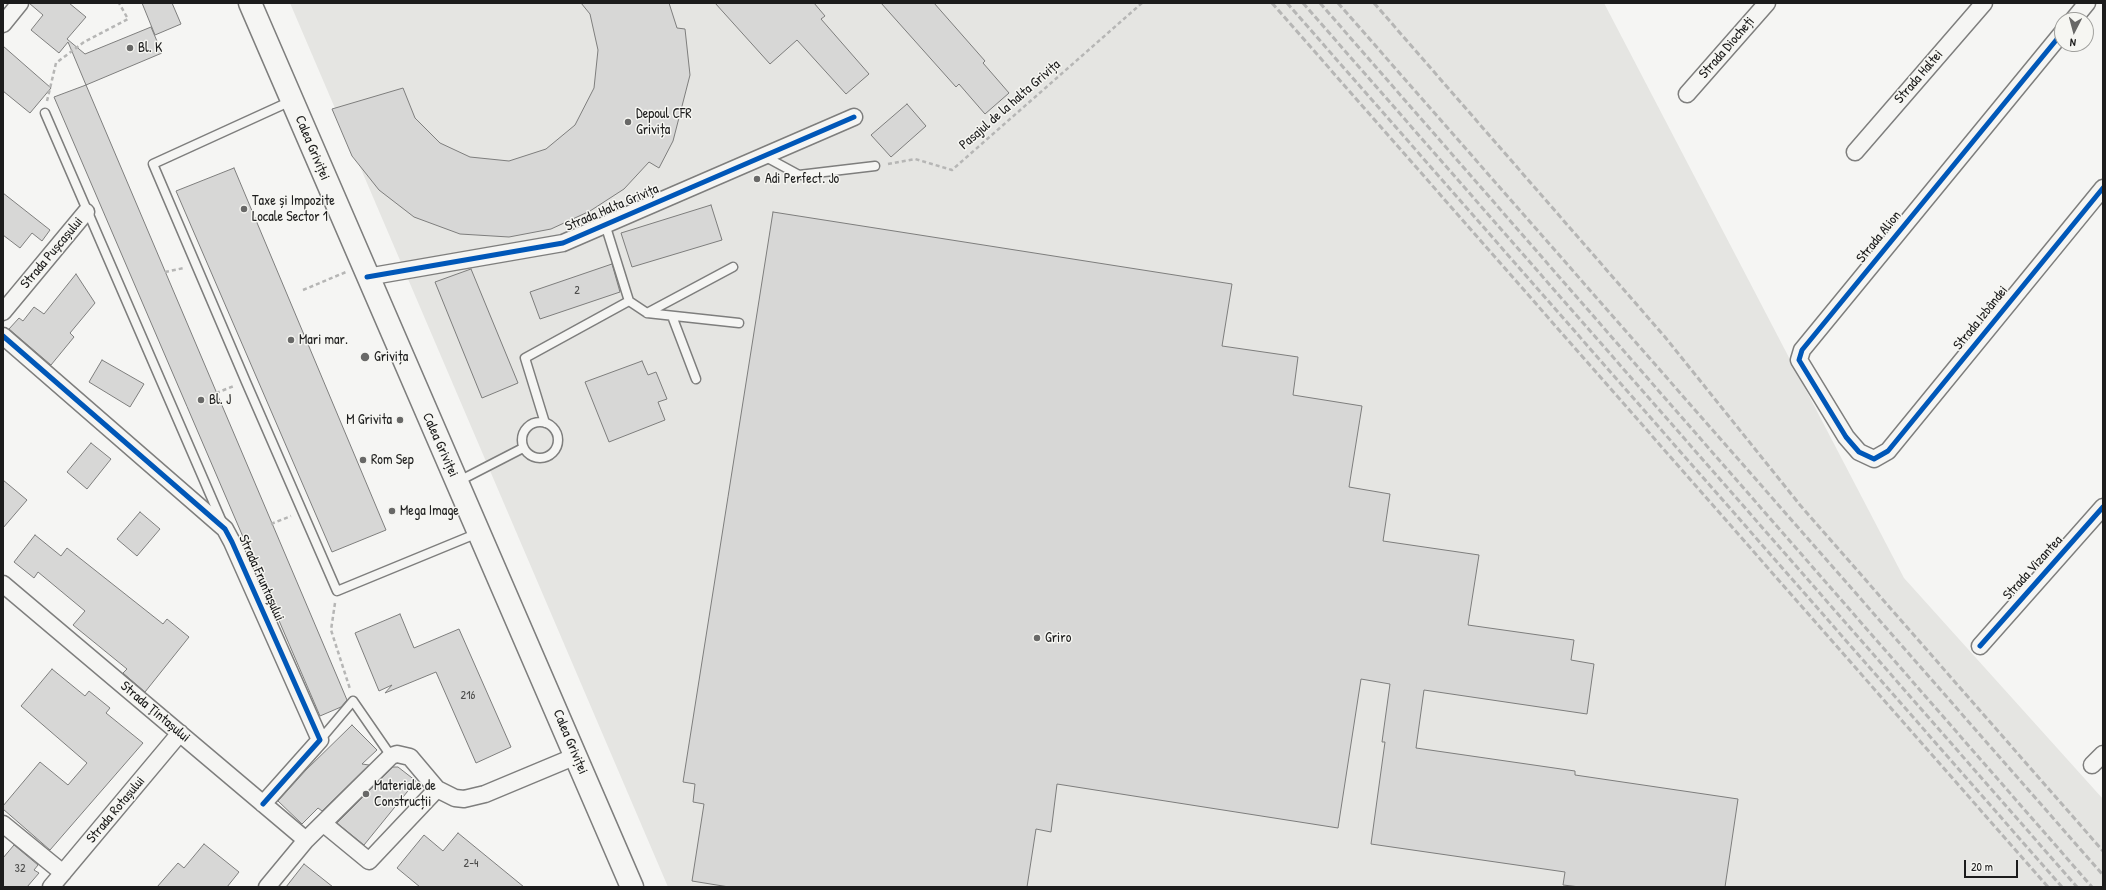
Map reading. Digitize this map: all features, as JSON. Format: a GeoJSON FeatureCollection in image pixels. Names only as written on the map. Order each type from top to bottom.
{"type":"FeatureCollection","features":[{"type":"Feature","properties":{"kind":"main road","name":"Calea Griviței"},"geometry":{"type":"LineString","coordinates":[[250,3],[367,277],[632,887]]}},
{"type":"Feature","properties":{"kind":"street"},"geometry":{"type":"LineString","coordinates":[[3,24],[20,3]]}},
{"type":"Feature","properties":{"kind":"street","name":"Strada Diocheți"},"geometry":{"type":"LineString","coordinates":[[1687,94],[1767,3]]}},
{"type":"Feature","properties":{"kind":"street","name":"Strada Haltei"},"geometry":{"type":"LineString","coordinates":[[1855,152],[1984,3]]}},
{"type":"Feature","properties":{"kind":"street"},"geometry":{"type":"LineString","coordinates":[[2079,12],[2086,3]]}},
{"type":"Feature","properties":{"kind":"street","name":"Strada Alion"},"geometry":{"type":"LineString","coordinates":[[1874,459],[1859,452],[1846,437],[1799,360],[1802,350],[2054,43]]}},
{"type":"Feature","properties":{"kind":"street","name":"Strada Halta Grivița"},"geometry":{"type":"LineString","coordinates":[[367,277],[563,243],[854,117]]}},
{"type":"Feature","properties":{"kind":"street","name":"Strada Izbândei"},"geometry":{"type":"LineString","coordinates":[[1874,459],[1888,451],[2103,188]]}},
{"type":"Feature","properties":{"kind":"street","name":"Strada Pușcașului"},"geometry":{"type":"LineString","coordinates":[[3,312],[86,212]]}},
{"type":"Feature","properties":{"kind":"street","name":"Strada Fruntașului"},"geometry":{"type":"LineString","coordinates":[[3,336],[225,529],[320,740]]}},
{"type":"Feature","properties":{"kind":"street","name":"Strada Vizantea"},"geometry":{"type":"LineString","coordinates":[[1980,646],[2103,507]]}},
{"type":"Feature","properties":{"kind":"street","name":"Strada Țintașului"},"geometry":{"type":"LineString","coordinates":[[3,584],[306,840]]}},
{"type":"Feature","properties":{"kind":"street","name":"Strada Rotașului"},"geometry":{"type":"LineString","coordinates":[[52,887],[180,733]]}},
{"type":"Feature","properties":{"kind":"street"},"geometry":{"type":"LineString","coordinates":[[263,804],[320,740]]}},
{"type":"Feature","properties":{"kind":"street"},"geometry":{"type":"LineString","coordinates":[[267,887],[306,840],[324,824],[391,756],[397,754],[410,757],[437,789],[455,798],[464,799],[474,798],[576,756]]}},
{"type":"Feature","properties":{"kind":"street"},"geometry":{"type":"LineString","coordinates":[[324,824],[369,861],[373,859],[437,789]]}},
{"type":"Feature","properties":{"kind":"street"},"geometry":{"type":"LineString","coordinates":[[3,824],[63,874]]}},
{"type":"Feature","properties":{"kind":"lane"},"geometry":{"type":"LineString","coordinates":[[292,100],[153,164],[246,382],[337,591],[478,533]]}},
{"type":"Feature","properties":{"kind":"lane"},"geometry":{"type":"LineString","coordinates":[[45,113],[86,212],[225,529]]}},
{"type":"Feature","properties":{"kind":"lane"},"geometry":{"type":"LineString","coordinates":[[764,156],[799,175],[875,166]]}},
{"type":"Feature","properties":{"kind":"lane"},"geometry":{"type":"LineString","coordinates":[[605,224],[629,301],[647,313],[739,323]]}},
{"type":"Feature","properties":{"kind":"lane"},"geometry":{"type":"LineString","coordinates":[[647,313],[733,267]]}},
{"type":"Feature","properties":{"kind":"lane"},"geometry":{"type":"LineString","coordinates":[[544,423],[525,358],[629,301]]}},
{"type":"Feature","properties":{"kind":"lane"},"geometry":{"type":"LineString","coordinates":[[672,316],[696,380]]}},
{"type":"Feature","properties":{"kind":"lane"},"geometry":{"type":"LineString","coordinates":[[544,423],[553,427],[558,438],[558,444],[551,455],[539,459],[532,457],[523,448],[522,437],[528,426],[532,424],[544,423]]}},
{"type":"Feature","properties":{"kind":"lane"},"geometry":{"type":"LineString","coordinates":[[457,483],[523,448]]}},
{"type":"Feature","properties":{"kind":"lane"},"geometry":{"type":"LineString","coordinates":[[320,740],[353,700],[391,756]]}},
{"type":"Feature","properties":{"kind":"path"},"geometry":{"type":"LineString","coordinates":[[45,113],[56,63],[84,42],[128,19],[120,3]]}},
{"type":"Feature","properties":{"kind":"path"},"geometry":{"type":"LineString","coordinates":[[165,272],[197,265]]}},
{"type":"Feature","properties":{"kind":"path"},"geometry":{"type":"LineString","coordinates":[[216,393],[246,382]]}},
{"type":"Feature","properties":{"kind":"path"},"geometry":{"type":"LineString","coordinates":[[271,524],[303,511]]}},
{"type":"Feature","properties":{"kind":"path"},"geometry":{"type":"LineString","coordinates":[[337,591],[332,630],[353,700]]}},
{"type":"Feature","properties":{"kind":"shaded area"},"geometry":{"type":"Polygon","coordinates":[[[290,3],[1604,3],[1904,578],[2103,799],[2103,887],[668,887],[290,3]]]}},
{"type":"Feature","properties":{"kind":"building"},"geometry":{"type":"Polygon","coordinates":[[[29,3],[69,3],[86,17],[67,39],[85,54],[151,27],[162,53],[86,85],[68,42],[59,53],[31,30],[43,15],[29,3]]]}},
{"type":"Feature","properties":{"kind":"building"},"geometry":{"type":"Polygon","coordinates":[[[142,3],[172,3],[181,24],[155,35],[142,3]]]}},
{"type":"Feature","properties":{"kind":"building","name":"Depoul CFR Grivița"},"geometry":{"type":"Polygon","coordinates":[[[581,3],[669,3],[677,28],[685,29],[690,75],[673,141],[659,168],[649,162],[624,189],[590,211],[551,229],[509,237],[460,234],[414,217],[379,190],[352,156],[332,109],[403,88],[415,118],[440,143],[470,157],[509,161],[546,149],[575,125],[594,88],[598,50],[590,14],[581,3]]]}},
{"type":"Feature","properties":{"kind":"building"},"geometry":{"type":"Polygon","coordinates":[[[715,3],[814,3],[825,16],[821,19],[869,74],[846,94],[797,40],[770,64],[715,3]]]}},
{"type":"Feature","properties":{"kind":"building"},"geometry":{"type":"Polygon","coordinates":[[[881,3],[934,3],[985,61],[983,63],[1009,93],[985,114],[959,84],[956,87],[881,3]]]}},
{"type":"Feature","properties":{"kind":"building"},"geometry":{"type":"Polygon","coordinates":[[[3,46],[51,88],[30,113],[3,91],[3,46]]]}},
{"type":"Feature","properties":{"kind":"building","name":"Bl. J"},"geometry":{"type":"Polygon","coordinates":[[[86,85],[347,700],[341,707],[320,716],[54,97],[86,85]]]}},
{"type":"Feature","properties":{"kind":"building"},"geometry":{"type":"Polygon","coordinates":[[[907,104],[926,126],[891,157],[871,135],[907,104]]]}},
{"type":"Feature","properties":{"kind":"building"},"geometry":{"type":"Polygon","coordinates":[[[234,168],[386,530],[332,552],[176,191],[234,168]]]}},
{"type":"Feature","properties":{"kind":"building"},"geometry":{"type":"Polygon","coordinates":[[[3,193],[50,230],[42,241],[32,233],[20,248],[3,235],[3,193]]]}},
{"type":"Feature","properties":{"kind":"building"},"geometry":{"type":"Polygon","coordinates":[[[711,205],[722,240],[632,267],[621,233],[711,205]]]}},
{"type":"Feature","properties":{"kind":"building","name":"Griro"},"geometry":{"type":"Polygon","coordinates":[[[773,212],[1232,284],[1222,346],[1298,357],[1293,395],[1362,406],[1349,487],[1390,494],[1383,541],[1479,555],[1468,625],[1574,640],[1571,660],[1594,664],[1587,714],[1424,690],[1416,748],[1575,771],[1575,775],[1738,799],[1725,887],[1580,887],[1563,885],[1565,872],[1371,844],[1385,742],[1382,742],[1390,684],[1361,679],[1338,828],[1057,784],[1051,832],[1036,829],[1027,887],[729,887],[692,881],[704,804],[693,802],[695,784],[683,782],[773,212]]]}},
{"type":"Feature","properties":{"kind":"building"},"geometry":{"type":"Polygon","coordinates":[[[612,264],[620,292],[540,319],[530,292],[612,264]]]}},
{"type":"Feature","properties":{"kind":"building"},"geometry":{"type":"Polygon","coordinates":[[[471,269],[518,383],[482,398],[435,282],[471,269]]]}},
{"type":"Feature","properties":{"kind":"building"},"geometry":{"type":"Polygon","coordinates":[[[76,274],[95,303],[70,333],[74,337],[51,365],[9,329],[19,318],[23,321],[34,307],[44,314],[76,274]]]}},
{"type":"Feature","properties":{"kind":"building"},"geometry":{"type":"Polygon","coordinates":[[[102,360],[144,384],[130,407],[89,382],[102,360]]]}},
{"type":"Feature","properties":{"kind":"building"},"geometry":{"type":"Polygon","coordinates":[[[642,361],[648,375],[656,372],[667,399],[658,402],[665,420],[609,442],[585,382],[642,361]]]}},
{"type":"Feature","properties":{"kind":"building"},"geometry":{"type":"Polygon","coordinates":[[[91,443],[111,459],[87,489],[67,472],[91,443]]]}},
{"type":"Feature","properties":{"kind":"building"},"geometry":{"type":"Polygon","coordinates":[[[3,480],[27,500],[3,528],[3,480]]]}},
{"type":"Feature","properties":{"kind":"building"},"geometry":{"type":"Polygon","coordinates":[[[140,512],[160,529],[137,556],[117,539],[140,512]]]}},
{"type":"Feature","properties":{"kind":"building"},"geometry":{"type":"Polygon","coordinates":[[[35,535],[61,556],[67,548],[163,624],[167,619],[189,637],[145,692],[123,673],[127,669],[73,625],[85,611],[38,572],[34,578],[14,562],[35,535]]]}},
{"type":"Feature","properties":{"kind":"building"},"geometry":{"type":"Polygon","coordinates":[[[400,614],[414,648],[459,629],[511,747],[476,763],[436,672],[385,693],[392,685],[379,691],[355,633],[400,614]]]}},
{"type":"Feature","properties":{"kind":"building"},"geometry":{"type":"Polygon","coordinates":[[[52,669],[85,696],[89,691],[110,708],[106,713],[143,743],[50,850],[3,809],[3,806],[40,762],[68,785],[87,763],[21,706],[52,669]]]}},
{"type":"Feature","properties":{"kind":"building"},"geometry":{"type":"Polygon","coordinates":[[[352,725],[377,750],[362,764],[369,765],[322,811],[318,808],[302,824],[278,801],[306,770],[352,725]]]}},
{"type":"Feature","properties":{"kind":"building"},"geometry":{"type":"Polygon","coordinates":[[[393,767],[398,767],[416,781],[364,845],[337,823],[393,767]]]}},
{"type":"Feature","properties":{"kind":"building"},"geometry":{"type":"Polygon","coordinates":[[[458,833],[524,887],[420,887],[397,868],[424,835],[443,851],[458,833]]]}},
{"type":"Feature","properties":{"kind":"building"},"geometry":{"type":"Polygon","coordinates":[[[204,844],[239,872],[227,887],[157,887],[178,863],[184,868],[204,844]]]}},
{"type":"Feature","properties":{"kind":"building"},"geometry":{"type":"Polygon","coordinates":[[[14,845],[38,865],[34,870],[39,873],[27,887],[3,887],[3,858],[14,845]]]}},
{"type":"Feature","properties":{"kind":"building"},"geometry":{"type":"Polygon","coordinates":[[[304,864],[333,887],[286,887],[304,864]]]}},
{"type":"Feature","properties":{"kind":"railway"},"geometry":{"type":"LineString","coordinates":[[1272,3],[2048,887]]}},
{"type":"Feature","properties":{"kind":"railway"},"geometry":{"type":"LineString","coordinates":[[1287,3],[2062,887]]}},
{"type":"Feature","properties":{"kind":"railway"},"geometry":{"type":"LineString","coordinates":[[1303,3],[2077,887]]}},
{"type":"Feature","properties":{"kind":"railway"},"geometry":{"type":"LineString","coordinates":[[1320,3],[2092,887]]}},
{"type":"Feature","properties":{"kind":"railway"},"geometry":{"type":"LineString","coordinates":[[1338,3],[2103,875]]}},
{"type":"Feature","properties":{"kind":"railway"},"geometry":{"type":"LineString","coordinates":[[1374,3],[1665,337],[1800,505],[2103,851]]}},
{"type":"Feature","properties":{"kind":"cycle path"},"geometry":{"type":"LineString","coordinates":[[2054,43],[1802,350],[1799,360],[1846,437],[1859,452],[1874,459],[1888,451],[2103,188]]}},
{"type":"Feature","properties":{"kind":"cycle path"},"geometry":{"type":"LineString","coordinates":[[367,277],[563,243],[854,117]]}},
{"type":"Feature","properties":{"kind":"cycle path"},"geometry":{"type":"LineString","coordinates":[[3,336],[225,529],[320,740],[263,804]]}},
{"type":"Feature","properties":{"kind":"cycle path"},"geometry":{"type":"LineString","coordinates":[[1980,646],[2103,507]]}},
{"type":"Feature","properties":{"kind":"place","name":"Bl. K"},"geometry":{"type":"Point","coordinates":[130,48]}},
{"type":"Feature","properties":{"kind":"place","name":"Depoul CFR Grivița"},"geometry":{"type":"Point","coordinates":[628,122]}},
{"type":"Feature","properties":{"kind":"place","name":"Adi Perfect. Jo"},"geometry":{"type":"Point","coordinates":[757,179]}},
{"type":"Feature","properties":{"kind":"place","name":"Taxe și Impozite Locale Sector 1"},"geometry":{"type":"Point","coordinates":[244,209]}},
{"type":"Feature","properties":{"kind":"place","name":"Mari mar."},"geometry":{"type":"Point","coordinates":[291,340]}},
{"type":"Feature","properties":{"kind":"place","name":"Grivița"},"geometry":{"type":"Point","coordinates":[365,357]}},
{"type":"Feature","properties":{"kind":"place","name":"Bl. J"},"geometry":{"type":"Point","coordinates":[201,400]}},
{"type":"Feature","properties":{"kind":"place","name":"M Grivita"},"geometry":{"type":"Point","coordinates":[400,420]}},
{"type":"Feature","properties":{"kind":"place","name":"Rom Sep"},"geometry":{"type":"Point","coordinates":[363,460]}},
{"type":"Feature","properties":{"kind":"place","name":"Mega Image"},"geometry":{"type":"Point","coordinates":[392,511]}},
{"type":"Feature","properties":{"kind":"place","name":"Griro"},"geometry":{"type":"Point","coordinates":[1037,638]}},
{"type":"Feature","properties":{"kind":"place","name":"Materiale de Construcții"},"geometry":{"type":"Point","coordinates":[366,794]}}]}
